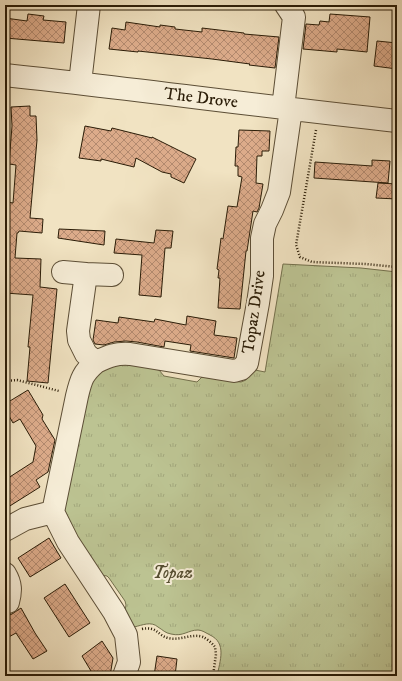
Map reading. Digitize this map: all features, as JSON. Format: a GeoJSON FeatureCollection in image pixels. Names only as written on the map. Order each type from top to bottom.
{"type":"FeatureCollection","features":[{"type":"Feature","properties":{"kind":"street"},"geometry":{"type":"LineString","coordinates":[[80,83],[89,5]]}},
{"type":"Feature","properties":{"kind":"street","name":"Topaz Drive"},"geometry":{"type":"LineString","coordinates":[[53,512],[77,396],[82,379],[87,370],[96,362],[108,356],[130,354],[234,371],[247,363],[262,276],[262,238],[265,224],[279,192],[294,17],[286,5]]}},
{"type":"Feature","properties":{"kind":"street","name":"The Drove"},"geometry":{"type":"LineString","coordinates":[[5,75],[287,108],[318,113],[397,121]]}},
{"type":"Feature","properties":{"kind":"street"},"geometry":{"type":"LineString","coordinates":[[63,272],[112,275]]}},
{"type":"Feature","properties":{"kind":"street"},"geometry":{"type":"LineString","coordinates":[[86,274],[79,326],[79,340],[86,354],[96,362]]}},
{"type":"Feature","properties":{"kind":"street"},"geometry":{"type":"LineString","coordinates":[[5,530],[25,519],[53,512],[68,542],[114,612],[126,634],[129,662],[124,676]]}},
{"type":"Feature","properties":{"kind":"street"},"geometry":{"type":"LineString","coordinates":[[5,574],[11,586],[8,602]]}},
{"type":"Feature","properties":{"kind":"path"},"geometry":{"type":"LineString","coordinates":[[318,113],[296,245],[300,257],[312,262],[397,267]]}},
{"type":"Feature","properties":{"kind":"path"},"geometry":{"type":"LineString","coordinates":[[5,382],[17,380],[77,396]]}},
{"type":"Feature","properties":{"kind":"path"},"geometry":{"type":"LineString","coordinates":[[126,634],[144,628],[151,628],[168,638],[195,636],[203,637],[215,647],[216,654],[213,676]]}},
{"type":"Feature","properties":{"kind":"green space","name":"Topaz"},"geometry":{"type":"Polygon","coordinates":[[[283,264],[361,268],[397,272],[397,676],[217,676],[221,653],[219,643],[210,635],[198,630],[175,635],[166,632],[153,624],[134,627],[125,611],[125,601],[109,578],[101,575],[71,537],[62,511],[85,386],[106,364],[154,365],[155,369],[159,370],[164,376],[197,382],[202,377],[241,382],[246,380],[255,370],[265,372],[283,264]]]}},
{"type":"Feature","properties":{"kind":"building"},"geometry":{"type":"Polygon","coordinates":[[[28,14],[44,16],[43,20],[66,22],[64,43],[5,38],[5,18],[27,21],[28,14]]]}},
{"type":"Feature","properties":{"kind":"building"},"geometry":{"type":"Polygon","coordinates":[[[330,14],[370,17],[367,52],[337,49],[337,52],[303,49],[306,24],[319,25],[320,21],[329,22],[330,14]]]}},
{"type":"Feature","properties":{"kind":"building"},"geometry":{"type":"Polygon","coordinates":[[[126,22],[160,27],[160,25],[175,27],[175,29],[202,32],[202,28],[279,37],[275,68],[212,59],[109,49],[112,28],[125,30],[126,22]]]}},
{"type":"Feature","properties":{"kind":"building"},"geometry":{"type":"Polygon","coordinates":[[[377,41],[397,43],[397,69],[374,66],[377,41]]]}},
{"type":"Feature","properties":{"kind":"building"},"geometry":{"type":"Polygon","coordinates":[[[30,106],[30,116],[36,116],[37,140],[30,218],[43,219],[42,233],[19,231],[17,233],[15,258],[41,259],[40,287],[57,289],[48,383],[27,381],[30,347],[28,347],[33,295],[5,293],[5,216],[7,202],[13,203],[16,165],[9,164],[12,126],[11,107],[30,106]]]}},
{"type":"Feature","properties":{"kind":"building"},"geometry":{"type":"Polygon","coordinates":[[[85,126],[111,131],[112,128],[152,137],[196,159],[184,183],[171,177],[171,174],[162,172],[136,158],[134,167],[101,159],[101,161],[79,158],[85,126]]]}},
{"type":"Feature","properties":{"kind":"building"},"geometry":{"type":"Polygon","coordinates":[[[239,130],[270,131],[269,151],[262,151],[262,156],[257,156],[256,183],[263,184],[259,208],[257,212],[253,211],[246,251],[240,309],[218,308],[220,278],[218,278],[219,270],[217,269],[221,238],[223,239],[228,206],[237,207],[242,177],[238,176],[238,166],[235,166],[239,130]]]}},
{"type":"Feature","properties":{"kind":"building"},"geometry":{"type":"Polygon","coordinates":[[[372,160],[390,161],[388,183],[314,178],[315,162],[372,166],[372,160]]]}},
{"type":"Feature","properties":{"kind":"building"},"geometry":{"type":"Polygon","coordinates":[[[378,183],[397,184],[397,199],[376,198],[378,183]]]}},
{"type":"Feature","properties":{"kind":"building"},"geometry":{"type":"Polygon","coordinates":[[[59,229],[105,231],[104,245],[58,238],[59,229]]]}},
{"type":"Feature","properties":{"kind":"building"},"geometry":{"type":"Polygon","coordinates":[[[156,230],[173,231],[171,248],[165,248],[161,297],[139,295],[142,255],[114,253],[116,239],[154,243],[156,230]]]}},
{"type":"Feature","properties":{"kind":"building"},"geometry":{"type":"Polygon","coordinates":[[[187,316],[216,321],[214,335],[237,338],[234,358],[190,351],[191,345],[165,341],[164,347],[126,341],[104,345],[95,344],[93,340],[96,320],[118,323],[119,317],[154,322],[155,319],[186,325],[187,316]]]}},
{"type":"Feature","properties":{"kind":"building"},"geometry":{"type":"Polygon","coordinates":[[[28,390],[43,415],[42,419],[55,440],[48,472],[36,480],[40,487],[5,509],[5,480],[33,462],[36,446],[20,419],[13,423],[5,409],[5,404],[28,390]]]}},
{"type":"Feature","properties":{"kind":"building"},"geometry":{"type":"Polygon","coordinates":[[[49,538],[61,558],[30,577],[18,558],[49,538]]]}},
{"type":"Feature","properties":{"kind":"building"},"geometry":{"type":"Polygon","coordinates":[[[65,584],[90,623],[69,637],[44,598],[65,584]]]}},
{"type":"Feature","properties":{"kind":"building"},"geometry":{"type":"Polygon","coordinates":[[[21,608],[47,651],[33,659],[16,633],[5,639],[5,617],[21,608]]]}},
{"type":"Feature","properties":{"kind":"building"},"geometry":{"type":"Polygon","coordinates":[[[102,641],[113,658],[110,676],[94,676],[82,656],[102,641]]]}},
{"type":"Feature","properties":{"kind":"building"},"geometry":{"type":"Polygon","coordinates":[[[157,656],[177,659],[175,676],[154,676],[157,656]]]}}]}
